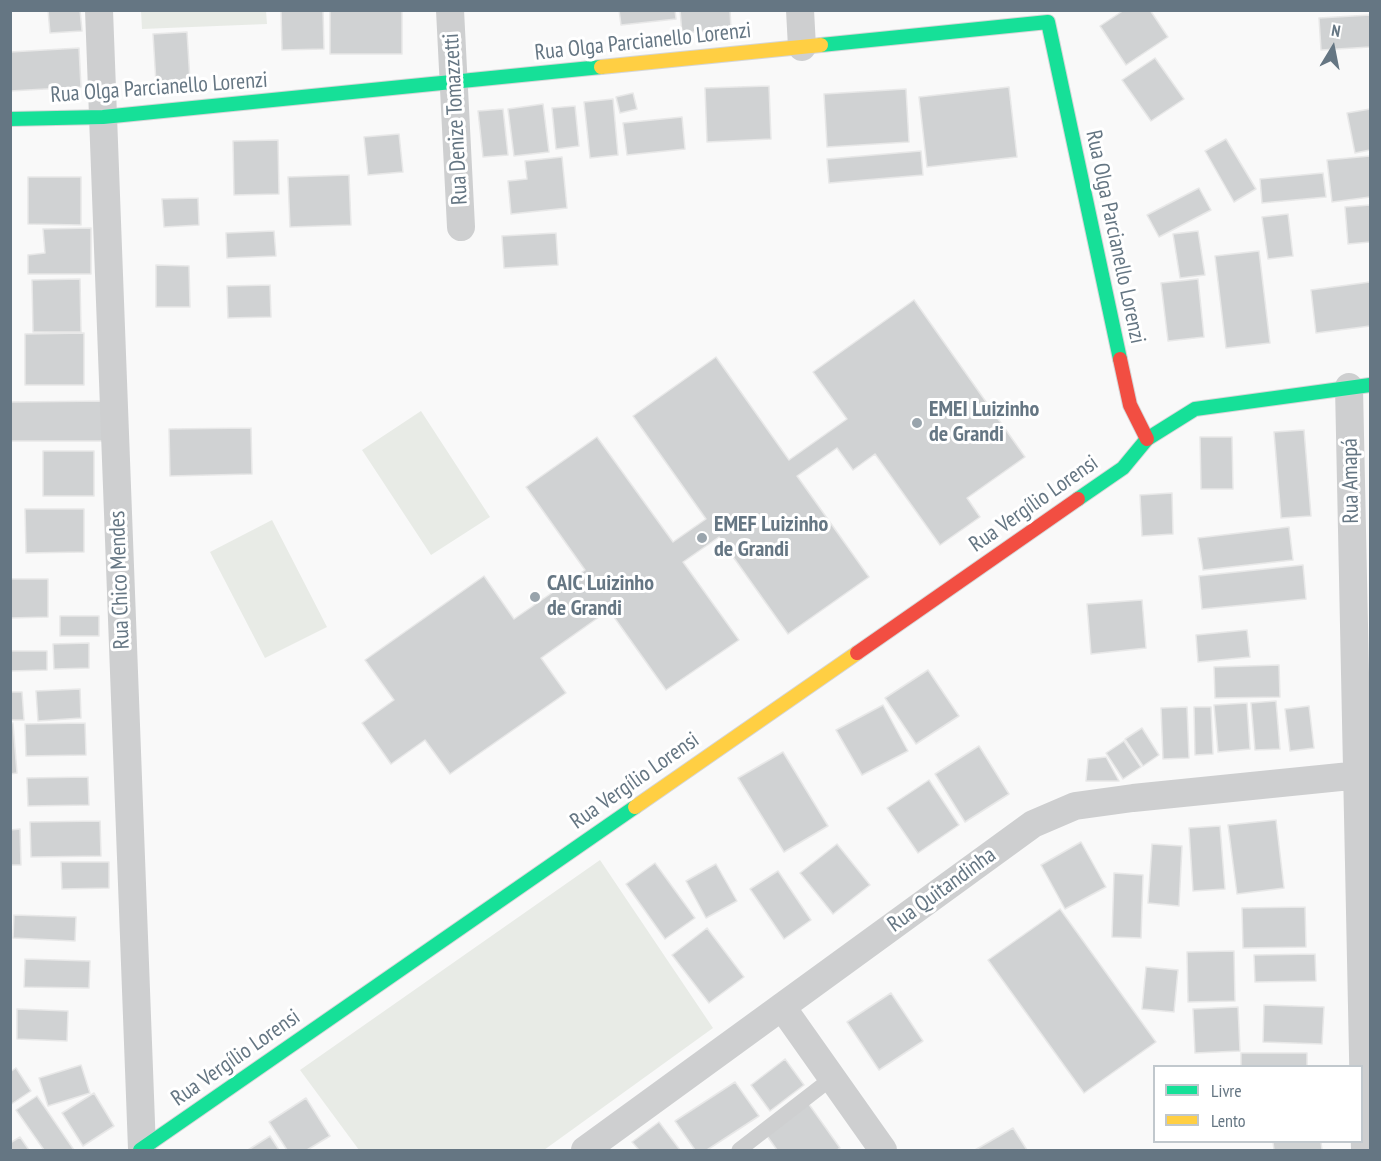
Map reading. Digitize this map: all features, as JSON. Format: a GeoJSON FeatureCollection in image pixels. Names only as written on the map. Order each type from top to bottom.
{"type":"FeatureCollection","features":[{"type":"Feature","properties":{"kind":"street","name":"Rua Chico Mendes"},"geometry":{"type":"LineString","coordinates":[[99,10],[141,1150]]}},
{"type":"Feature","properties":{"kind":"street","name":"Rua Denize Tomazzetti"},"geometry":{"type":"LineString","coordinates":[[450,10],[461,227]]}},
{"type":"Feature","properties":{"kind":"street"},"geometry":{"type":"LineString","coordinates":[[800,10],[802,47]]}},
{"type":"Feature","properties":{"kind":"street","name":"Rua Olga Parcianello Lorenzi"},"geometry":{"type":"LineString","coordinates":[[10,119],[103,117],[802,47],[993,19],[1048,22],[1130,405],[1147,439]]}},
{"type":"Feature","properties":{"kind":"street"},"geometry":{"type":"LineString","coordinates":[[1147,439],[1195,409],[1360,386]]}},
{"type":"Feature","properties":{"kind":"street","name":"Rua Amapá"},"geometry":{"type":"LineString","coordinates":[[1360,386],[1365,1150]]}},
{"type":"Feature","properties":{"kind":"street","name":"Rua Vergílio Lorensi"},"geometry":{"type":"LineString","coordinates":[[141,1150],[1123,468],[1147,439]]}},
{"type":"Feature","properties":{"kind":"street","name":"Rua Quitandinha"},"geometry":{"type":"LineString","coordinates":[[585,1150],[1033,824],[1075,806],[1364,774]]}},
{"type":"Feature","properties":{"kind":"street"},"geometry":{"type":"LineString","coordinates":[[782,1007],[882,1150]]}},
{"type":"Feature","properties":{"kind":"lane"},"geometry":{"type":"LineString","coordinates":[[739,1150],[832,1078]]}},
{"type":"Feature","properties":{"kind":"shaded area"},"geometry":{"type":"Polygon","coordinates":[[[141,11],[266,11],[267,24],[142,29],[141,11]]]}},
{"type":"Feature","properties":{"kind":"shaded area"},"geometry":{"type":"Polygon","coordinates":[[[421,411],[490,517],[431,555],[362,450],[421,411]]]}},
{"type":"Feature","properties":{"kind":"shaded area"},"geometry":{"type":"Polygon","coordinates":[[[272,520],[327,627],[265,658],[210,552],[272,520]]]}},
{"type":"Feature","properties":{"kind":"shaded area"},"geometry":{"type":"Polygon","coordinates":[[[600,860],[713,1028],[544,1150],[359,1150],[300,1070],[600,860]]]}},
{"type":"Feature","properties":{"kind":"building"},"geometry":{"type":"Polygon","coordinates":[[[48,10],[80,10],[82,31],[50,33],[48,10]]]}},
{"type":"Feature","properties":{"kind":"building"},"geometry":{"type":"Polygon","coordinates":[[[281,10],[323,10],[324,49],[282,50],[281,10]]]}},
{"type":"Feature","properties":{"kind":"building"},"geometry":{"type":"Polygon","coordinates":[[[330,10],[402,10],[402,54],[330,54],[330,10]]]}},
{"type":"Feature","properties":{"kind":"building"},"geometry":{"type":"Polygon","coordinates":[[[619,10],[675,10],[676,19],[621,25],[619,10]]]}},
{"type":"Feature","properties":{"kind":"building"},"geometry":{"type":"Polygon","coordinates":[[[680,10],[730,10],[731,29],[682,33],[680,10]]]}},
{"type":"Feature","properties":{"kind":"building"},"geometry":{"type":"Polygon","coordinates":[[[1124,10],[1150,10],[1168,37],[1126,65],[1100,26],[1124,10]]]}},
{"type":"Feature","properties":{"kind":"building"},"geometry":{"type":"Polygon","coordinates":[[[1370,15],[1370,47],[1321,50],[1319,18],[1370,15]]]}},
{"type":"Feature","properties":{"kind":"building"},"geometry":{"type":"Polygon","coordinates":[[[187,32],[190,81],[156,83],[153,34],[187,32]]]}},
{"type":"Feature","properties":{"kind":"building"},"geometry":{"type":"Polygon","coordinates":[[[79,48],[81,87],[10,91],[10,52],[79,48]]]}},
{"type":"Feature","properties":{"kind":"building"},"geometry":{"type":"Polygon","coordinates":[[[1155,58],[1184,99],[1151,121],[1122,80],[1155,58]]]}},
{"type":"Feature","properties":{"kind":"building"},"geometry":{"type":"Polygon","coordinates":[[[769,86],[771,139],[707,142],[705,88],[769,86]]]}},
{"type":"Feature","properties":{"kind":"building"},"geometry":{"type":"Polygon","coordinates":[[[1009,87],[1017,157],[927,167],[919,97],[1009,87]]]}},
{"type":"Feature","properties":{"kind":"building"},"geometry":{"type":"Polygon","coordinates":[[[906,89],[909,142],[827,147],[824,94],[906,89]]]}},
{"type":"Feature","properties":{"kind":"building"},"geometry":{"type":"Polygon","coordinates":[[[633,93],[637,109],[620,113],[616,97],[633,93]]]}},
{"type":"Feature","properties":{"kind":"building"},"geometry":{"type":"Polygon","coordinates":[[[613,99],[618,155],[590,158],[584,102],[613,99]]]}},
{"type":"Feature","properties":{"kind":"building"},"geometry":{"type":"Polygon","coordinates":[[[543,104],[549,152],[514,156],[508,109],[543,104]]]}},
{"type":"Feature","properties":{"kind":"building"},"geometry":{"type":"Polygon","coordinates":[[[575,106],[579,146],[556,149],[552,108],[575,106]]]}},
{"type":"Feature","properties":{"kind":"building"},"geometry":{"type":"Polygon","coordinates":[[[503,109],[508,155],[483,157],[478,111],[503,109]]]}},
{"type":"Feature","properties":{"kind":"building"},"geometry":{"type":"Polygon","coordinates":[[[1370,109],[1370,150],[1355,153],[1347,113],[1370,109]]]}},
{"type":"Feature","properties":{"kind":"building"},"geometry":{"type":"Polygon","coordinates":[[[682,117],[685,149],[627,155],[623,123],[682,117]]]}},
{"type":"Feature","properties":{"kind":"building"},"geometry":{"type":"Polygon","coordinates":[[[399,134],[403,172],[368,175],[364,137],[399,134]]]}},
{"type":"Feature","properties":{"kind":"building"},"geometry":{"type":"Polygon","coordinates":[[[1226,139],[1256,189],[1234,202],[1205,151],[1226,139]]]}},
{"type":"Feature","properties":{"kind":"building"},"geometry":{"type":"Polygon","coordinates":[[[278,140],[279,194],[234,195],[233,141],[278,140]]]}},
{"type":"Feature","properties":{"kind":"building"},"geometry":{"type":"Polygon","coordinates":[[[921,151],[923,175],[829,183],[827,159],[921,151]]]}},
{"type":"Feature","properties":{"kind":"building"},"geometry":{"type":"Polygon","coordinates":[[[1370,156],[1370,197],[1332,202],[1327,160],[1370,156]]]}},
{"type":"Feature","properties":{"kind":"building"},"geometry":{"type":"Polygon","coordinates":[[[562,157],[567,208],[511,214],[508,181],[527,179],[525,161],[562,157]]]}},
{"type":"Feature","properties":{"kind":"building"},"geometry":{"type":"Polygon","coordinates":[[[1323,173],[1326,197],[1262,203],[1260,179],[1323,173]]]}},
{"type":"Feature","properties":{"kind":"building"},"geometry":{"type":"Polygon","coordinates":[[[349,175],[351,225],[290,227],[288,177],[349,175]]]}},
{"type":"Feature","properties":{"kind":"building"},"geometry":{"type":"Polygon","coordinates":[[[28,177],[81,177],[81,225],[28,224],[28,177]]]}},
{"type":"Feature","properties":{"kind":"building"},"geometry":{"type":"Polygon","coordinates":[[[1199,188],[1211,210],[1159,237],[1147,215],[1199,188]]]}},
{"type":"Feature","properties":{"kind":"building"},"geometry":{"type":"Polygon","coordinates":[[[198,198],[199,225],[164,227],[162,199],[198,198]]]}},
{"type":"Feature","properties":{"kind":"building"},"geometry":{"type":"Polygon","coordinates":[[[1370,205],[1370,242],[1348,244],[1345,207],[1370,205]]]}},
{"type":"Feature","properties":{"kind":"building"},"geometry":{"type":"Polygon","coordinates":[[[1288,214],[1293,256],[1268,259],[1262,217],[1288,214]]]}},
{"type":"Feature","properties":{"kind":"building"},"geometry":{"type":"Polygon","coordinates":[[[91,228],[91,274],[28,274],[28,255],[45,253],[43,229],[91,228]]]}},
{"type":"Feature","properties":{"kind":"building"},"geometry":{"type":"Polygon","coordinates":[[[274,231],[276,256],[227,258],[226,233],[274,231]]]}},
{"type":"Feature","properties":{"kind":"building"},"geometry":{"type":"Polygon","coordinates":[[[1198,231],[1205,275],[1180,278],[1173,234],[1198,231]]]}},
{"type":"Feature","properties":{"kind":"building"},"geometry":{"type":"Polygon","coordinates":[[[556,233],[558,265],[504,268],[502,236],[556,233]]]}},
{"type":"Feature","properties":{"kind":"building"},"geometry":{"type":"Polygon","coordinates":[[[1259,251],[1270,343],[1226,348],[1215,256],[1259,251]]]}},
{"type":"Feature","properties":{"kind":"building"},"geometry":{"type":"Polygon","coordinates":[[[156,265],[189,266],[190,307],[156,307],[156,265]]]}},
{"type":"Feature","properties":{"kind":"building"},"geometry":{"type":"Polygon","coordinates":[[[80,279],[81,332],[33,332],[32,280],[80,279]]]}},
{"type":"Feature","properties":{"kind":"building"},"geometry":{"type":"Polygon","coordinates":[[[1198,279],[1204,337],[1168,341],[1161,283],[1198,279]]]}},
{"type":"Feature","properties":{"kind":"building"},"geometry":{"type":"Polygon","coordinates":[[[1370,282],[1370,326],[1316,333],[1311,290],[1370,282]]]}},
{"type":"Feature","properties":{"kind":"building"},"geometry":{"type":"Polygon","coordinates":[[[270,285],[271,317],[228,318],[227,286],[270,285]]]}},
{"type":"Feature","properties":{"kind":"building"},"geometry":{"type":"Polygon","coordinates":[[[914,300],[1025,457],[967,498],[980,517],[940,545],[875,454],[853,470],[837,448],[797,476],[869,577],[788,634],[719,537],[683,562],[739,640],[666,690],[609,610],[541,658],[566,693],[450,774],[425,740],[391,764],[362,723],[394,700],[365,660],[484,576],[514,619],[585,570],[526,487],[597,437],[673,542],[706,519],[633,416],[716,357],[789,460],[847,419],[813,372],[914,300]]]}},
{"type":"Feature","properties":{"kind":"building"},"geometry":{"type":"Polygon","coordinates":[[[84,333],[84,385],[25,385],[25,334],[84,333]]]}},
{"type":"Feature","properties":{"kind":"building"},"geometry":{"type":"Polygon","coordinates":[[[109,401],[109,441],[10,441],[10,402],[109,401]]]}},
{"type":"Feature","properties":{"kind":"building"},"geometry":{"type":"Polygon","coordinates":[[[251,428],[252,474],[170,476],[169,429],[251,428]]]}},
{"type":"Feature","properties":{"kind":"building"},"geometry":{"type":"Polygon","coordinates":[[[1304,430],[1311,516],[1281,518],[1274,432],[1304,430]]]}},
{"type":"Feature","properties":{"kind":"building"},"geometry":{"type":"Polygon","coordinates":[[[1200,437],[1232,437],[1233,489],[1201,489],[1200,437]]]}},
{"type":"Feature","properties":{"kind":"building"},"geometry":{"type":"Polygon","coordinates":[[[43,451],[94,451],[94,496],[43,496],[43,451]]]}},
{"type":"Feature","properties":{"kind":"building"},"geometry":{"type":"Polygon","coordinates":[[[1172,493],[1173,534],[1142,536],[1140,495],[1172,493]]]}},
{"type":"Feature","properties":{"kind":"building"},"geometry":{"type":"Polygon","coordinates":[[[25,509],[84,509],[84,552],[26,553],[25,509]]]}},
{"type":"Feature","properties":{"kind":"building"},"geometry":{"type":"Polygon","coordinates":[[[1289,527],[1293,560],[1203,570],[1198,538],[1289,527]]]}},
{"type":"Feature","properties":{"kind":"building"},"geometry":{"type":"Polygon","coordinates":[[[1303,565],[1306,599],[1202,609],[1199,576],[1303,565]]]}},
{"type":"Feature","properties":{"kind":"building"},"geometry":{"type":"Polygon","coordinates":[[[10,579],[48,579],[48,617],[10,618],[10,579]]]}},
{"type":"Feature","properties":{"kind":"building"},"geometry":{"type":"Polygon","coordinates":[[[1142,600],[1146,648],[1091,654],[1087,604],[1142,600]]]}},
{"type":"Feature","properties":{"kind":"building"},"geometry":{"type":"Polygon","coordinates":[[[60,616],[99,616],[99,636],[60,636],[60,616]]]}},
{"type":"Feature","properties":{"kind":"building"},"geometry":{"type":"Polygon","coordinates":[[[1247,630],[1250,657],[1198,662],[1196,635],[1247,630]]]}},
{"type":"Feature","properties":{"kind":"building"},"geometry":{"type":"Polygon","coordinates":[[[89,643],[89,668],[54,669],[53,644],[89,643]]]}},
{"type":"Feature","properties":{"kind":"building"},"geometry":{"type":"Polygon","coordinates":[[[10,651],[47,651],[47,670],[10,671],[10,651]]]}},
{"type":"Feature","properties":{"kind":"building"},"geometry":{"type":"Polygon","coordinates":[[[1279,665],[1280,697],[1215,698],[1214,667],[1279,665]]]}},
{"type":"Feature","properties":{"kind":"building"},"geometry":{"type":"Polygon","coordinates":[[[928,670],[959,716],[916,744],[885,698],[928,670]]]}},
{"type":"Feature","properties":{"kind":"building"},"geometry":{"type":"Polygon","coordinates":[[[80,689],[81,718],[38,721],[36,691],[80,689]]]}},
{"type":"Feature","properties":{"kind":"building"},"geometry":{"type":"Polygon","coordinates":[[[10,692],[22,692],[24,720],[10,720],[10,692]]]}},
{"type":"Feature","properties":{"kind":"building"},"geometry":{"type":"Polygon","coordinates":[[[1276,701],[1280,749],[1255,750],[1251,703],[1276,701]]]}},
{"type":"Feature","properties":{"kind":"building"},"geometry":{"type":"Polygon","coordinates":[[[1247,703],[1250,749],[1218,752],[1214,705],[1247,703]]]}},
{"type":"Feature","properties":{"kind":"building"},"geometry":{"type":"Polygon","coordinates":[[[883,705],[908,751],[862,775],[836,730],[883,705]]]}},
{"type":"Feature","properties":{"kind":"building"},"geometry":{"type":"Polygon","coordinates":[[[1309,706],[1314,748],[1290,751],[1285,709],[1309,706]]]}},
{"type":"Feature","properties":{"kind":"building"},"geometry":{"type":"Polygon","coordinates":[[[1187,707],[1189,758],[1163,759],[1161,708],[1187,707]]]}},
{"type":"Feature","properties":{"kind":"building"},"geometry":{"type":"Polygon","coordinates":[[[1194,707],[1211,707],[1213,754],[1195,755],[1194,707]]]}},
{"type":"Feature","properties":{"kind":"building"},"geometry":{"type":"Polygon","coordinates":[[[10,723],[13,723],[17,773],[10,774],[10,723]]]}},
{"type":"Feature","properties":{"kind":"building"},"geometry":{"type":"Polygon","coordinates":[[[85,723],[86,755],[26,756],[25,724],[85,723]]]}},
{"type":"Feature","properties":{"kind":"building"},"geometry":{"type":"Polygon","coordinates":[[[1142,728],[1159,755],[1143,766],[1125,739],[1142,728]]]}},
{"type":"Feature","properties":{"kind":"building"},"geometry":{"type":"Polygon","coordinates":[[[1124,741],[1141,767],[1123,779],[1106,753],[1124,741]]]}},
{"type":"Feature","properties":{"kind":"building"},"geometry":{"type":"Polygon","coordinates":[[[979,746],[1009,794],[965,822],[935,774],[979,746]]]}},
{"type":"Feature","properties":{"kind":"building"},"geometry":{"type":"Polygon","coordinates":[[[783,752],[828,826],[784,852],[738,778],[783,752]]]}},
{"type":"Feature","properties":{"kind":"building"},"geometry":{"type":"Polygon","coordinates":[[[1106,757],[1119,781],[1086,781],[1088,759],[1106,757]]]}},
{"type":"Feature","properties":{"kind":"building"},"geometry":{"type":"Polygon","coordinates":[[[88,777],[89,805],[28,806],[27,778],[88,777]]]}},
{"type":"Feature","properties":{"kind":"building"},"geometry":{"type":"Polygon","coordinates":[[[929,780],[959,825],[918,853],[887,808],[929,780]]]}},
{"type":"Feature","properties":{"kind":"building"},"geometry":{"type":"Polygon","coordinates":[[[1276,820],[1284,888],[1237,894],[1228,825],[1276,820]]]}},
{"type":"Feature","properties":{"kind":"building"},"geometry":{"type":"Polygon","coordinates":[[[100,821],[101,856],[31,857],[30,822],[100,821]]]}},
{"type":"Feature","properties":{"kind":"building"},"geometry":{"type":"Polygon","coordinates":[[[1220,826],[1225,889],[1193,891],[1189,828],[1220,826]]]}},
{"type":"Feature","properties":{"kind":"building"},"geometry":{"type":"Polygon","coordinates":[[[20,829],[21,865],[10,865],[10,830],[20,829]]]}},
{"type":"Feature","properties":{"kind":"building"},"geometry":{"type":"Polygon","coordinates":[[[1081,842],[1106,887],[1065,909],[1041,865],[1081,842]]]}},
{"type":"Feature","properties":{"kind":"building"},"geometry":{"type":"Polygon","coordinates":[[[837,844],[870,885],[833,914],[800,873],[837,844]]]}},
{"type":"Feature","properties":{"kind":"building"},"geometry":{"type":"Polygon","coordinates":[[[1152,844],[1182,846],[1179,906],[1148,903],[1152,844]]]}},
{"type":"Feature","properties":{"kind":"building"},"geometry":{"type":"Polygon","coordinates":[[[61,862],[109,862],[109,888],[62,889],[61,862]]]}},
{"type":"Feature","properties":{"kind":"building"},"geometry":{"type":"Polygon","coordinates":[[[655,863],[695,918],[665,939],[626,884],[655,863]]]}},
{"type":"Feature","properties":{"kind":"building"},"geometry":{"type":"Polygon","coordinates":[[[716,864],[737,901],[706,918],[686,881],[716,864]]]}},
{"type":"Feature","properties":{"kind":"building"},"geometry":{"type":"Polygon","coordinates":[[[778,871],[811,920],[784,939],[750,889],[778,871]]]}},
{"type":"Feature","properties":{"kind":"building"},"geometry":{"type":"Polygon","coordinates":[[[1114,873],[1143,875],[1141,938],[1112,937],[1114,873]]]}},
{"type":"Feature","properties":{"kind":"building"},"geometry":{"type":"Polygon","coordinates":[[[1305,907],[1306,947],[1243,948],[1242,908],[1305,907]]]}},
{"type":"Feature","properties":{"kind":"building"},"geometry":{"type":"Polygon","coordinates":[[[1060,909],[1156,1042],[1084,1093],[988,960],[1060,909]]]}},
{"type":"Feature","properties":{"kind":"building"},"geometry":{"type":"Polygon","coordinates":[[[14,915],[76,917],[75,941],[13,938],[14,915]]]}},
{"type":"Feature","properties":{"kind":"building"},"geometry":{"type":"Polygon","coordinates":[[[707,928],[744,977],[709,1003],[672,955],[707,928]]]}},
{"type":"Feature","properties":{"kind":"building"},"geometry":{"type":"Polygon","coordinates":[[[1234,951],[1235,1001],[1188,1002],[1187,952],[1234,951]]]}},
{"type":"Feature","properties":{"kind":"building"},"geometry":{"type":"Polygon","coordinates":[[[1315,954],[1316,981],[1255,982],[1254,955],[1315,954]]]}},
{"type":"Feature","properties":{"kind":"building"},"geometry":{"type":"Polygon","coordinates":[[[25,959],[90,961],[89,988],[24,987],[25,959]]]}},
{"type":"Feature","properties":{"kind":"building"},"geometry":{"type":"Polygon","coordinates":[[[1146,967],[1178,970],[1174,1012],[1142,1009],[1146,967]]]}},
{"type":"Feature","properties":{"kind":"building"},"geometry":{"type":"Polygon","coordinates":[[[891,993],[923,1041],[879,1070],[847,1022],[891,993]]]}},
{"type":"Feature","properties":{"kind":"building"},"geometry":{"type":"Polygon","coordinates":[[[1264,1005],[1324,1007],[1322,1044],[1263,1042],[1264,1005]]]}},
{"type":"Feature","properties":{"kind":"building"},"geometry":{"type":"Polygon","coordinates":[[[1238,1007],[1240,1051],[1195,1053],[1193,1009],[1238,1007]]]}},
{"type":"Feature","properties":{"kind":"building"},"geometry":{"type":"Polygon","coordinates":[[[17,1009],[68,1011],[67,1041],[17,1039],[17,1009]]]}},
{"type":"Feature","properties":{"kind":"building"},"geometry":{"type":"Polygon","coordinates":[[[1241,1053],[1307,1053],[1307,1065],[1241,1065],[1241,1053]]]}},
{"type":"Feature","properties":{"kind":"building"},"geometry":{"type":"Polygon","coordinates":[[[785,1059],[804,1085],[770,1111],[751,1085],[785,1059]]]}},
{"type":"Feature","properties":{"kind":"building"},"geometry":{"type":"Polygon","coordinates":[[[81,1065],[90,1093],[48,1106],[39,1078],[81,1065]]]}},
{"type":"Feature","properties":{"kind":"building"},"geometry":{"type":"Polygon","coordinates":[[[16,1068],[31,1091],[10,1105],[10,1072],[16,1068]]]}},
{"type":"Feature","properties":{"kind":"building"},"geometry":{"type":"Polygon","coordinates":[[[735,1082],[759,1116],[707,1150],[695,1150],[675,1121],[735,1082]]]}},
{"type":"Feature","properties":{"kind":"building"},"geometry":{"type":"Polygon","coordinates":[[[94,1093],[114,1126],[83,1146],[62,1113],[94,1093]]]}},
{"type":"Feature","properties":{"kind":"building"},"geometry":{"type":"Polygon","coordinates":[[[37,1096],[74,1150],[44,1150],[16,1110],[37,1096]]]}},
{"type":"Feature","properties":{"kind":"building"},"geometry":{"type":"Polygon","coordinates":[[[306,1098],[330,1136],[307,1150],[287,1150],[269,1122],[306,1098]]]}},
{"type":"Feature","properties":{"kind":"building"},"geometry":{"type":"Polygon","coordinates":[[[808,1103],[840,1148],[837,1150],[777,1150],[765,1133],[808,1103]]]}},
{"type":"Feature","properties":{"kind":"building"},"geometry":{"type":"Polygon","coordinates":[[[659,1122],[680,1150],[639,1150],[632,1142],[659,1122]]]}},
{"type":"Feature","properties":{"kind":"building"},"geometry":{"type":"Polygon","coordinates":[[[1013,1128],[1027,1150],[975,1150],[1013,1128]]]}},
{"type":"Feature","properties":{"kind":"building"},"geometry":{"type":"Polygon","coordinates":[[[270,1136],[279,1150],[248,1150],[270,1136]]]}},
{"type":"Feature","properties":{"kind":"building"},"geometry":{"type":"Polygon","coordinates":[[[20,1137],[29,1150],[10,1150],[10,1143],[20,1137]]]}},
{"type":"Feature","properties":{"kind":"building"},"geometry":{"type":"Polygon","coordinates":[[[1273,1143],[1321,1143],[1322,1150],[1274,1150],[1273,1143]]]}},
{"type":"Feature","properties":{"kind":"traffic: fast"},"geometry":{"type":"LineString","coordinates":[[821,45],[1048,22],[1120,359]]}},
{"type":"Feature","properties":{"kind":"traffic: fast"},"geometry":{"type":"LineString","coordinates":[[10,119],[103,117],[601,67]]}},
{"type":"Feature","properties":{"kind":"traffic: fast"},"geometry":{"type":"LineString","coordinates":[[1078,499],[1123,468],[1147,439],[1195,409],[1370,385]]}},
{"type":"Feature","properties":{"kind":"traffic: fast"},"geometry":{"type":"LineString","coordinates":[[140,1150],[635,807]]}},
{"type":"Feature","properties":{"kind":"traffic: slow"},"geometry":{"type":"LineString","coordinates":[[601,67],[821,45]]}},
{"type":"Feature","properties":{"kind":"traffic: slow"},"geometry":{"type":"LineString","coordinates":[[635,807],[857,653]]}},
{"type":"Feature","properties":{"kind":"traffic: jam"},"geometry":{"type":"LineString","coordinates":[[1120,359],[1130,405],[1147,439]]}},
{"type":"Feature","properties":{"kind":"traffic: jam"},"geometry":{"type":"LineString","coordinates":[[857,653],[1078,499]]}},
{"type":"Feature","properties":{"kind":"place","name":"EMEI Luizinho de Grandi"},"geometry":{"type":"Point","coordinates":[917,423]}},
{"type":"Feature","properties":{"kind":"place","name":"EMEF Luizinho de Grandi"},"geometry":{"type":"Point","coordinates":[702,538]}},
{"type":"Feature","properties":{"kind":"place","name":"CAIC Luizinho de Grandi"},"geometry":{"type":"Point","coordinates":[535,597]}}]}
